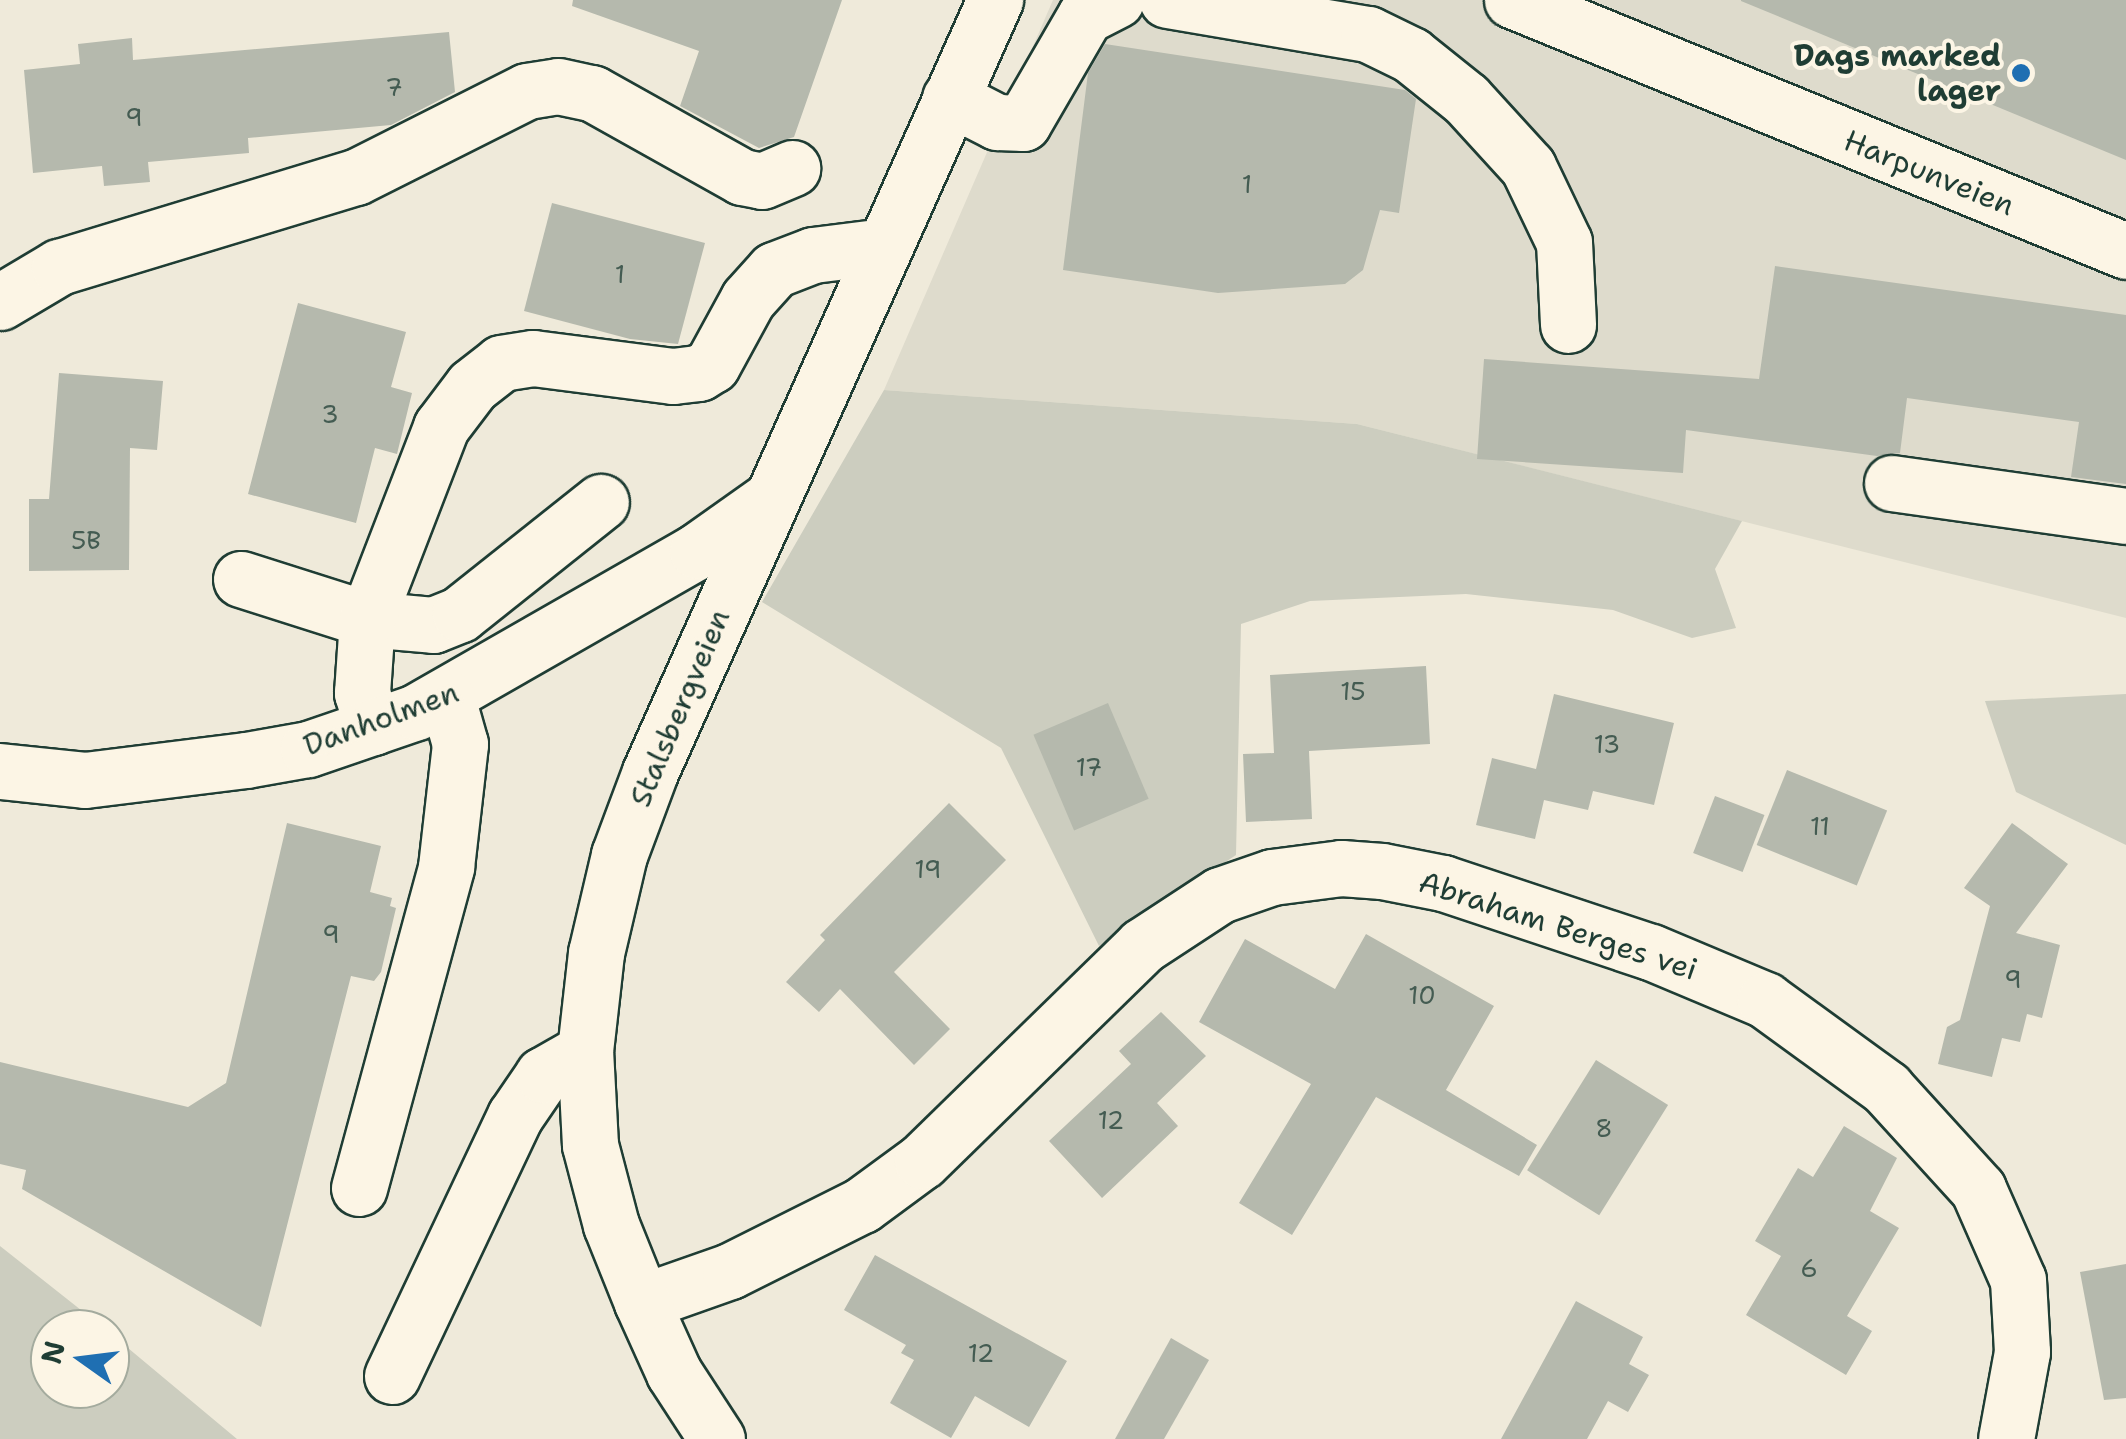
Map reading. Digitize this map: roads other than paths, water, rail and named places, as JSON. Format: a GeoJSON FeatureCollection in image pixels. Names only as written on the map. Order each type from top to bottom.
{"type":"FeatureCollection","features":[{"type":"Feature","properties":{"kind":"street","name":"Stalsbergveien"},"geometry":{"type":"LineString","coordinates":[[717,1439],[674,1372],[642,1302],[611,1225],[590,1145],[586,1051],[596,952],[620,855],[770,499],[996,0]]}},
{"type":"Feature","properties":{"kind":"street"},"geometry":{"type":"LineString","coordinates":[[950,98],[997,122],[1023,123],[1085,16],[1116,0]]}},
{"type":"Feature","properties":{"kind":"street"},"geometry":{"type":"LineString","coordinates":[[1167,0],[1372,17],[1466,99],[1528,167],[1564,242],[1568,325]]}},
{"type":"Feature","properties":{"kind":"street","name":"Harpunveien"},"geometry":{"type":"LineString","coordinates":[[1512,0],[2126,251]]}},
{"type":"Feature","properties":{"kind":"street"},"geometry":{"type":"LineString","coordinates":[[0,302],[59,267],[356,176],[528,92],[558,86],[592,93],[742,177],[771,180],[792,168]]}},
{"type":"Feature","properties":{"kind":"street"},"geometry":{"type":"LineString","coordinates":[[373,727],[362,693],[367,619],[441,426],[472,386],[500,363],[533,358],[673,376],[699,373],[712,365],[748,299],[774,270],[814,256],[884,246]]}},
{"type":"Feature","properties":{"kind":"street"},"geometry":{"type":"LineString","coordinates":[[1892,484],[2126,516]]}},
{"type":"Feature","properties":{"kind":"street","name":"Danholmen"},"geometry":{"type":"LineString","coordinates":[[0,771],[84,780],[308,749],[373,727],[447,698],[697,551],[770,499]]}},
{"type":"Feature","properties":{"kind":"street"},"geometry":{"type":"LineString","coordinates":[[242,579],[367,619],[406,627],[460,614],[600,502]]}},
{"type":"Feature","properties":{"kind":"street"},"geometry":{"type":"LineString","coordinates":[[359,1188],[446,867],[460,744],[447,698]]}},
{"type":"Feature","properties":{"kind":"street","name":"Abraham Berges vei"},"geometry":{"type":"LineString","coordinates":[[642,1302],[730,1271],[862,1205],[922,1161],[1142,946],[1220,896],[1272,877],[1340,868],[1382,872],[1443,883],[1651,952],[1765,1000],[1886,1088],[1978,1189],[2018,1280],[2022,1352],[2006,1439]]}},
{"type":"Feature","properties":{"kind":"street"},"geometry":{"type":"LineString","coordinates":[[392,1376],[515,1116],[543,1074],[586,1051]]}},
{"type":"Feature","properties":{"kind":"place","name":"Dags marked lager"},"geometry":{"type":"Point","coordinates":[2021,73]}}]}
